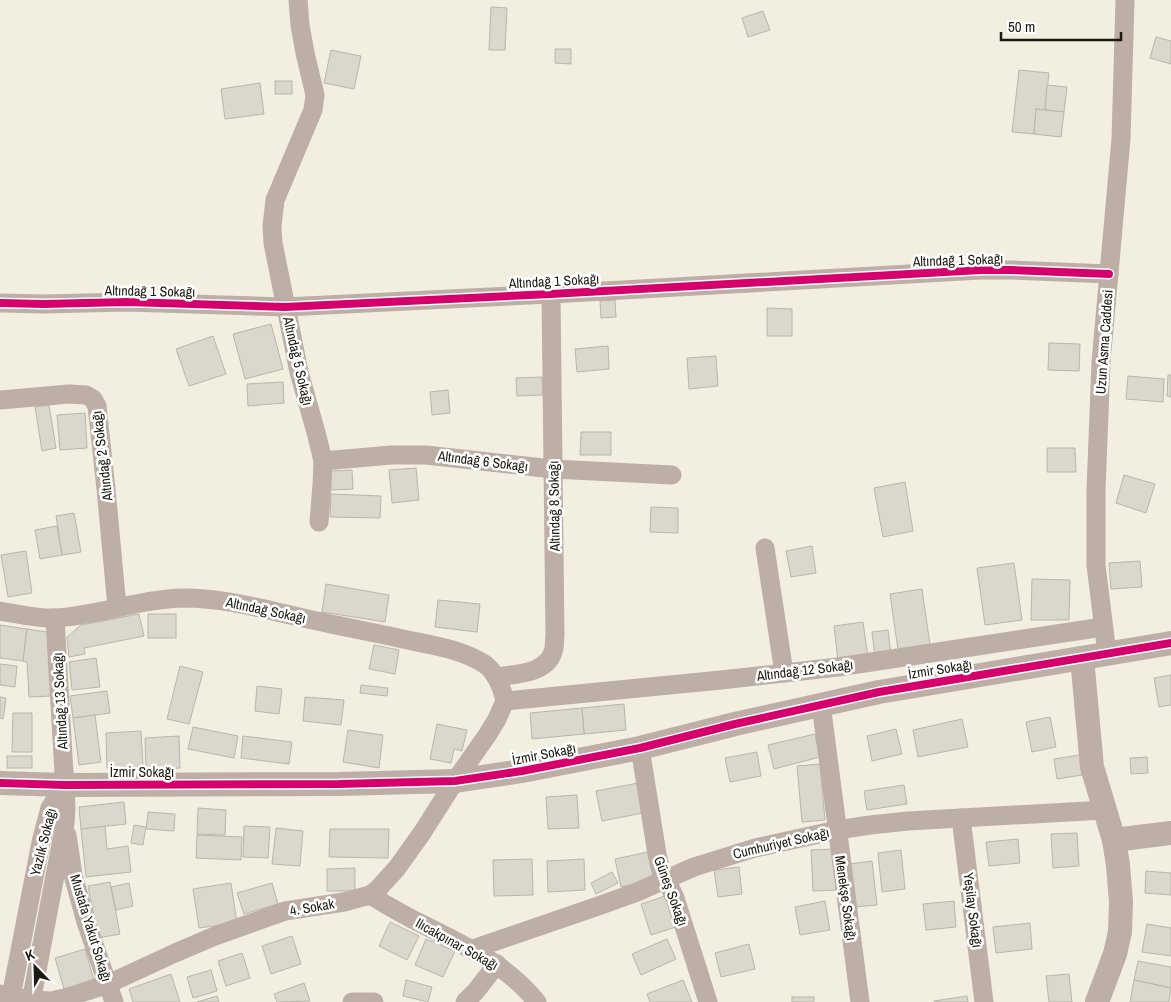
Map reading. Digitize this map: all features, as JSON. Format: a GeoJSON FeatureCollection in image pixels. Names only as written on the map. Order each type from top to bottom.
{"type":"FeatureCollection","features":[{"type":"Feature","properties":{"kind":"street","name":"Altındağ 5 Sokağı"},"geometry":{"type":"LineString","coordinates":[[298,0],[304,53],[315,94],[313,110],[275,200],[272,226],[273,243],[299,372],[323,461],[319,522]]}},
{"type":"Feature","properties":{"kind":"street","name":"Uzun Asma Caddesi"},"geometry":{"type":"LineString","coordinates":[[1107,654],[1096,565],[1096,490],[1101,362],[1121,139],[1125,0]]}},
{"type":"Feature","properties":{"kind":"street","name":"Altındağ 1 Sokağı"},"geometry":{"type":"LineString","coordinates":[[0,304],[127,302],[285,307],[981,270],[1109,274]]}},
{"type":"Feature","properties":{"kind":"street","name":"Altındağ 8 Sokağı"},"geometry":{"type":"LineString","coordinates":[[496,676],[528,672],[540,667],[548,661],[553,652],[555,636],[552,294]]}},
{"type":"Feature","properties":{"kind":"street","name":"Altındağ 2 Sokağı"},"geometry":{"type":"LineString","coordinates":[[0,400],[69,394],[86,395],[93,399],[97,406],[117,607]]}},
{"type":"Feature","properties":{"kind":"street","name":"Altındağ 6 Sokağı"},"geometry":{"type":"LineString","coordinates":[[323,461],[426,454],[554,469],[672,475]]}},
{"type":"Feature","properties":{"kind":"street"},"geometry":{"type":"LineString","coordinates":[[765,548],[784,673]]}},
{"type":"Feature","properties":{"kind":"street","name":"Altındağ Sokağı"},"geometry":{"type":"LineString","coordinates":[[0,610],[55,618],[156,601],[183,598],[208,599],[237,603],[438,646],[460,652],[475,659],[487,666],[496,676]]}},
{"type":"Feature","properties":{"kind":"street","name":"Altındağ 13 Sokağı"},"geometry":{"type":"LineString","coordinates":[[55,618],[65,785]]}},
{"type":"Feature","properties":{"kind":"street","name":"Altındağ 12 Sokağı"},"geometry":{"type":"LineString","coordinates":[[505,701],[838,667],[1104,628]]}},
{"type":"Feature","properties":{"kind":"street","name":"İzmir Sokağı"},"geometry":{"type":"LineString","coordinates":[[0,783],[65,785],[330,784],[455,781],[522,771],[640,748],[735,724],[879,692],[1171,643]]}},
{"type":"Feature","properties":{"kind":"street"},"geometry":{"type":"LineString","coordinates":[[1082,658],[1092,766],[1114,840],[1121,902],[1120,932],[1115,954],[1097,1002]]}},
{"type":"Feature","properties":{"kind":"street"},"geometry":{"type":"LineString","coordinates":[[496,676],[505,701]]}},
{"type":"Feature","properties":{"kind":"street","name":"4. Sokak"},"geometry":{"type":"LineString","coordinates":[[7,997],[31,1001],[60,999],[108,984],[175,953],[258,920],[285,911],[344,902],[370,895],[397,868],[422,833],[498,719],[505,701]]}},
{"type":"Feature","properties":{"kind":"street","name":"Menekşe Sokağı"},"geometry":{"type":"LineString","coordinates":[[821,704],[860,1002]]}},
{"type":"Feature","properties":{"kind":"street","name":"Güneş Sokağı"},"geometry":{"type":"LineString","coordinates":[[640,748],[656,854],[674,898],[708,1002]]}},
{"type":"Feature","properties":{"kind":"street","name":"Yazlık Sokağı"},"geometry":{"type":"LineString","coordinates":[[31,1001],[64,824],[65,785]]}},
{"type":"Feature","properties":{"kind":"street","name":"Yazlık Sokağı"},"geometry":{"type":"LineString","coordinates":[[7,997],[47,816],[65,785]]}},
{"type":"Feature","properties":{"kind":"street","name":"Cumhuriyet Sokağı"},"geometry":{"type":"LineString","coordinates":[[473,949],[604,904],[666,880],[694,866],[754,848],[837,830],[870,825],[908,821],[1104,810]]}},
{"type":"Feature","properties":{"kind":"street","name":"Yeşilay Sokağı"},"geometry":{"type":"LineString","coordinates":[[961,818],[984,1002]]}},
{"type":"Feature","properties":{"kind":"street","name":"Mustafa Yakut Sokağı"},"geometry":{"type":"LineString","coordinates":[[64,824],[73,875],[86,922],[114,1002]]}},
{"type":"Feature","properties":{"kind":"street"},"geometry":{"type":"LineString","coordinates":[[1114,840],[1171,833]]}},
{"type":"Feature","properties":{"kind":"street","name":"Ilıcakpınar Sokağı"},"geometry":{"type":"LineString","coordinates":[[370,895],[401,914],[473,949],[497,964],[525,988],[537,1002]]}},
{"type":"Feature","properties":{"kind":"street"},"geometry":{"type":"LineString","coordinates":[[464,1002],[476,991],[497,964]]}},
{"type":"Feature","properties":{"kind":"street"},"geometry":{"type":"LineString","coordinates":[[352,1002],[374,1002]]}},
{"type":"Feature","properties":{"kind":"building"},"geometry":{"type":"Polygon","coordinates":[[[491,7],[507,8],[505,50],[489,50],[491,7]]]}},
{"type":"Feature","properties":{"kind":"building"},"geometry":{"type":"Polygon","coordinates":[[[763,11],[770,30],[748,37],[742,18],[763,11]]]}},
{"type":"Feature","properties":{"kind":"building"},"geometry":{"type":"Polygon","coordinates":[[[1156,37],[1171,41],[1171,64],[1150,58],[1156,37]]]}},
{"type":"Feature","properties":{"kind":"building"},"geometry":{"type":"Polygon","coordinates":[[[555,49],[571,49],[571,64],[555,63],[555,49]]]}},
{"type":"Feature","properties":{"kind":"building"},"geometry":{"type":"Polygon","coordinates":[[[331,50],[361,56],[354,89],[324,83],[331,50]]]}},
{"type":"Feature","properties":{"kind":"building"},"geometry":{"type":"Polygon","coordinates":[[[1019,70],[1049,73],[1045,110],[1036,109],[1034,134],[1012,132],[1019,70]]]}},
{"type":"Feature","properties":{"kind":"building"},"geometry":{"type":"Polygon","coordinates":[[[275,81],[292,81],[292,94],[275,94],[275,81]]]}},
{"type":"Feature","properties":{"kind":"building"},"geometry":{"type":"Polygon","coordinates":[[[260,83],[264,114],[225,119],[221,89],[260,83]]]}},
{"type":"Feature","properties":{"kind":"building"},"geometry":{"type":"Polygon","coordinates":[[[1047,85],[1067,87],[1064,112],[1045,110],[1047,85]]]}},
{"type":"Feature","properties":{"kind":"building"},"geometry":{"type":"Polygon","coordinates":[[[1036,109],[1064,112],[1061,137],[1034,134],[1036,109]]]}},
{"type":"Feature","properties":{"kind":"building"},"geometry":{"type":"Polygon","coordinates":[[[615,300],[616,317],[601,318],[600,301],[615,300]]]}},
{"type":"Feature","properties":{"kind":"building"},"geometry":{"type":"Polygon","coordinates":[[[767,308],[792,309],[792,336],[767,336],[767,308]]]}},
{"type":"Feature","properties":{"kind":"building"},"geometry":{"type":"Polygon","coordinates":[[[271,324],[283,369],[245,379],[233,334],[271,324]]]}},
{"type":"Feature","properties":{"kind":"building"},"geometry":{"type":"Polygon","coordinates":[[[213,336],[226,374],[189,386],[176,349],[213,336]]]}},
{"type":"Feature","properties":{"kind":"building"},"geometry":{"type":"Polygon","coordinates":[[[1049,343],[1080,344],[1079,371],[1048,370],[1049,343]]]}},
{"type":"Feature","properties":{"kind":"building"},"geometry":{"type":"Polygon","coordinates":[[[608,346],[609,369],[577,372],[575,349],[608,346]]]}},
{"type":"Feature","properties":{"kind":"building"},"geometry":{"type":"Polygon","coordinates":[[[716,356],[718,386],[689,389],[687,358],[716,356]]]}},
{"type":"Feature","properties":{"kind":"building"},"geometry":{"type":"Polygon","coordinates":[[[1168,375],[1171,375],[1171,397],[1167,396],[1168,375]]]}},
{"type":"Feature","properties":{"kind":"building"},"geometry":{"type":"Polygon","coordinates":[[[1128,376],[1164,379],[1163,402],[1126,399],[1128,376]]]}},
{"type":"Feature","properties":{"kind":"building"},"geometry":{"type":"Polygon","coordinates":[[[542,377],[543,395],[517,396],[516,378],[542,377]]]}},
{"type":"Feature","properties":{"kind":"building"},"geometry":{"type":"Polygon","coordinates":[[[283,382],[284,403],[248,406],[247,384],[283,382]]]}},
{"type":"Feature","properties":{"kind":"building"},"geometry":{"type":"Polygon","coordinates":[[[448,390],[450,413],[432,415],[430,392],[448,390]]]}},
{"type":"Feature","properties":{"kind":"building"},"geometry":{"type":"Polygon","coordinates":[[[49,405],[56,448],[42,451],[35,407],[49,405]]]}},
{"type":"Feature","properties":{"kind":"building"},"geometry":{"type":"Polygon","coordinates":[[[85,413],[87,448],[60,450],[57,415],[85,413]]]}},
{"type":"Feature","properties":{"kind":"building"},"geometry":{"type":"Polygon","coordinates":[[[581,432],[611,432],[611,455],[580,455],[581,432]]]}},
{"type":"Feature","properties":{"kind":"building"},"geometry":{"type":"Polygon","coordinates":[[[1047,448],[1075,448],[1076,472],[1047,472],[1047,448]]]}},
{"type":"Feature","properties":{"kind":"building"},"geometry":{"type":"Polygon","coordinates":[[[416,468],[419,500],[392,503],[389,470],[416,468]]]}},
{"type":"Feature","properties":{"kind":"building"},"geometry":{"type":"Polygon","coordinates":[[[352,470],[353,489],[331,490],[330,471],[352,470]]]}},
{"type":"Feature","properties":{"kind":"building"},"geometry":{"type":"Polygon","coordinates":[[[1124,475],[1155,484],[1146,513],[1116,503],[1124,475]]]}},
{"type":"Feature","properties":{"kind":"building"},"geometry":{"type":"Polygon","coordinates":[[[905,482],[913,531],[883,537],[874,488],[905,482]]]}},
{"type":"Feature","properties":{"kind":"building"},"geometry":{"type":"Polygon","coordinates":[[[331,494],[381,496],[380,518],[330,517],[331,494]]]}},
{"type":"Feature","properties":{"kind":"building"},"geometry":{"type":"Polygon","coordinates":[[[651,507],[678,508],[678,533],[650,532],[651,507]]]}},
{"type":"Feature","properties":{"kind":"building"},"geometry":{"type":"Polygon","coordinates":[[[74,513],[81,552],[62,555],[56,516],[74,513]]]}},
{"type":"Feature","properties":{"kind":"building"},"geometry":{"type":"Polygon","coordinates":[[[57,526],[62,555],[40,559],[35,530],[57,526]]]}},
{"type":"Feature","properties":{"kind":"building"},"geometry":{"type":"Polygon","coordinates":[[[812,546],[816,573],[791,577],[786,551],[812,546]]]}},
{"type":"Feature","properties":{"kind":"building"},"geometry":{"type":"Polygon","coordinates":[[[26,551],[32,593],[8,597],[1,555],[26,551]]]}},
{"type":"Feature","properties":{"kind":"building"},"geometry":{"type":"Polygon","coordinates":[[[1140,561],[1142,587],[1111,589],[1109,563],[1140,561]]]}},
{"type":"Feature","properties":{"kind":"building"},"geometry":{"type":"Polygon","coordinates":[[[1014,563],[1022,620],[985,625],[977,568],[1014,563]]]}},
{"type":"Feature","properties":{"kind":"building"},"geometry":{"type":"Polygon","coordinates":[[[1032,579],[1070,580],[1069,620],[1031,620],[1032,579]]]}},
{"type":"Feature","properties":{"kind":"building"},"geometry":{"type":"Polygon","coordinates":[[[326,584],[389,595],[385,622],[322,612],[326,584]]]}},
{"type":"Feature","properties":{"kind":"building"},"geometry":{"type":"Polygon","coordinates":[[[922,589],[930,645],[898,650],[890,594],[922,589]]]}},
{"type":"Feature","properties":{"kind":"building"},"geometry":{"type":"Polygon","coordinates":[[[438,600],[480,604],[477,632],[435,627],[438,600]]]}},
{"type":"Feature","properties":{"kind":"building"},"geometry":{"type":"Polygon","coordinates":[[[139,614],[144,636],[84,648],[85,654],[69,657],[67,637],[81,625],[139,614]]]}},
{"type":"Feature","properties":{"kind":"building"},"geometry":{"type":"Polygon","coordinates":[[[148,614],[176,614],[176,638],[148,638],[148,614]]]}},
{"type":"Feature","properties":{"kind":"building"},"geometry":{"type":"Polygon","coordinates":[[[863,622],[868,657],[838,661],[834,626],[863,622]]]}},
{"type":"Feature","properties":{"kind":"building"},"geometry":{"type":"Polygon","coordinates":[[[0,625],[27,629],[23,661],[0,658],[0,625]]]}},
{"type":"Feature","properties":{"kind":"building"},"geometry":{"type":"Polygon","coordinates":[[[27,629],[47,632],[51,696],[29,697],[27,662],[23,661],[27,629]]]}},
{"type":"Feature","properties":{"kind":"building"},"geometry":{"type":"Polygon","coordinates":[[[888,630],[891,654],[875,656],[872,632],[888,630]]]}},
{"type":"Feature","properties":{"kind":"building"},"geometry":{"type":"Polygon","coordinates":[[[374,645],[399,650],[395,674],[369,669],[374,645]]]}},
{"type":"Feature","properties":{"kind":"building"},"geometry":{"type":"Polygon","coordinates":[[[96,658],[100,687],[72,690],[69,662],[96,658]]]}},
{"type":"Feature","properties":{"kind":"building"},"geometry":{"type":"Polygon","coordinates":[[[0,664],[17,666],[15,687],[0,685],[0,664]]]}},
{"type":"Feature","properties":{"kind":"building"},"geometry":{"type":"Polygon","coordinates":[[[180,666],[203,672],[189,724],[167,719],[180,666]]]}},
{"type":"Feature","properties":{"kind":"building"},"geometry":{"type":"Polygon","coordinates":[[[1171,675],[1171,705],[1159,707],[1154,678],[1171,675]]]}},
{"type":"Feature","properties":{"kind":"building"},"geometry":{"type":"Polygon","coordinates":[[[361,685],[388,688],[387,696],[360,693],[361,685]]]}},
{"type":"Feature","properties":{"kind":"building"},"geometry":{"type":"Polygon","coordinates":[[[257,686],[282,689],[279,714],[255,711],[257,686]]]}},
{"type":"Feature","properties":{"kind":"building"},"geometry":{"type":"Polygon","coordinates":[[[107,691],[110,713],[73,718],[70,696],[107,691]]]}},
{"type":"Feature","properties":{"kind":"building"},"geometry":{"type":"Polygon","coordinates":[[[0,697],[6,698],[3,719],[0,718],[0,697]]]}},
{"type":"Feature","properties":{"kind":"building"},"geometry":{"type":"Polygon","coordinates":[[[305,697],[344,700],[341,725],[303,721],[305,697]]]}},
{"type":"Feature","properties":{"kind":"building"},"geometry":{"type":"Polygon","coordinates":[[[624,704],[626,730],[584,734],[582,708],[624,704]]]}},
{"type":"Feature","properties":{"kind":"building"},"geometry":{"type":"Polygon","coordinates":[[[582,708],[584,734],[532,739],[530,713],[582,708]]]}},
{"type":"Feature","properties":{"kind":"building"},"geometry":{"type":"Polygon","coordinates":[[[13,713],[32,713],[32,752],[12,752],[13,713]]]}},
{"type":"Feature","properties":{"kind":"building"},"geometry":{"type":"Polygon","coordinates":[[[95,715],[101,762],[79,765],[73,718],[95,715]]]}},
{"type":"Feature","properties":{"kind":"building"},"geometry":{"type":"Polygon","coordinates":[[[1050,717],[1056,747],[1032,752],[1026,722],[1050,717]]]}},
{"type":"Feature","properties":{"kind":"building"},"geometry":{"type":"Polygon","coordinates":[[[962,719],[968,747],[918,757],[913,730],[962,719]]]}},
{"type":"Feature","properties":{"kind":"building"},"geometry":{"type":"Polygon","coordinates":[[[437,724],[467,730],[462,751],[454,749],[451,763],[430,759],[437,724]]]}},
{"type":"Feature","properties":{"kind":"building"},"geometry":{"type":"Polygon","coordinates":[[[193,727],[238,736],[234,758],[188,749],[193,727]]]}},
{"type":"Feature","properties":{"kind":"building"},"geometry":{"type":"Polygon","coordinates":[[[896,729],[902,754],[872,761],[867,736],[896,729]]]}},
{"type":"Feature","properties":{"kind":"building"},"geometry":{"type":"Polygon","coordinates":[[[348,730],[383,735],[379,768],[343,762],[348,730]]]}},
{"type":"Feature","properties":{"kind":"building"},"geometry":{"type":"Polygon","coordinates":[[[141,731],[143,766],[107,768],[106,733],[141,731]]]}},
{"type":"Feature","properties":{"kind":"building"},"geometry":{"type":"Polygon","coordinates":[[[815,734],[820,757],[774,769],[768,745],[815,734]]]}},
{"type":"Feature","properties":{"kind":"building"},"geometry":{"type":"Polygon","coordinates":[[[179,736],[180,768],[146,770],[145,738],[179,736]]]}},
{"type":"Feature","properties":{"kind":"building"},"geometry":{"type":"Polygon","coordinates":[[[243,736],[292,742],[289,764],[241,758],[243,736]]]}},
{"type":"Feature","properties":{"kind":"building"},"geometry":{"type":"Polygon","coordinates":[[[757,752],[761,776],[730,782],[725,758],[757,752]]]}},
{"type":"Feature","properties":{"kind":"building"},"geometry":{"type":"Polygon","coordinates":[[[1080,755],[1082,775],[1057,779],[1054,759],[1080,755]]]}},
{"type":"Feature","properties":{"kind":"building"},"geometry":{"type":"Polygon","coordinates":[[[7,756],[32,756],[32,768],[7,768],[7,756]]]}},
{"type":"Feature","properties":{"kind":"building"},"geometry":{"type":"Polygon","coordinates":[[[1147,757],[1148,773],[1131,774],[1130,758],[1147,757]]]}},
{"type":"Feature","properties":{"kind":"building"},"geometry":{"type":"Polygon","coordinates":[[[820,764],[825,820],[802,822],[797,766],[820,764]]]}},
{"type":"Feature","properties":{"kind":"building"},"geometry":{"type":"Polygon","coordinates":[[[638,783],[643,813],[602,821],[596,791],[638,783]]]}},
{"type":"Feature","properties":{"kind":"building"},"geometry":{"type":"Polygon","coordinates":[[[904,785],[907,804],[867,810],[864,791],[904,785]]]}},
{"type":"Feature","properties":{"kind":"building"},"geometry":{"type":"Polygon","coordinates":[[[577,795],[579,828],[548,829],[546,797],[577,795]]]}},
{"type":"Feature","properties":{"kind":"building"},"geometry":{"type":"Polygon","coordinates":[[[124,802],[126,824],[81,829],[79,807],[124,802]]]}},
{"type":"Feature","properties":{"kind":"building"},"geometry":{"type":"Polygon","coordinates":[[[198,808],[226,810],[225,835],[197,834],[198,808]]]}},
{"type":"Feature","properties":{"kind":"building"},"geometry":{"type":"Polygon","coordinates":[[[148,812],[175,814],[174,831],[146,829],[148,812]]]}},
{"type":"Feature","properties":{"kind":"building"},"geometry":{"type":"Polygon","coordinates":[[[134,825],[146,827],[143,845],[131,843],[134,825]]]}},
{"type":"Feature","properties":{"kind":"building"},"geometry":{"type":"Polygon","coordinates":[[[105,826],[107,849],[128,846],[131,872],[86,877],[81,829],[105,826]]]}},
{"type":"Feature","properties":{"kind":"building"},"geometry":{"type":"Polygon","coordinates":[[[244,826],[270,827],[268,858],[243,857],[244,826]]]}},
{"type":"Feature","properties":{"kind":"building"},"geometry":{"type":"Polygon","coordinates":[[[276,828],[303,831],[300,866],[272,864],[276,828]]]}},
{"type":"Feature","properties":{"kind":"building"},"geometry":{"type":"Polygon","coordinates":[[[330,829],[389,829],[388,858],[329,857],[330,829]]]}},
{"type":"Feature","properties":{"kind":"building"},"geometry":{"type":"Polygon","coordinates":[[[1077,833],[1079,866],[1053,868],[1051,834],[1077,833]]]}},
{"type":"Feature","properties":{"kind":"building"},"geometry":{"type":"Polygon","coordinates":[[[197,835],[242,837],[241,860],[196,858],[197,835]]]}},
{"type":"Feature","properties":{"kind":"building"},"geometry":{"type":"Polygon","coordinates":[[[1018,839],[1020,863],[989,866],[986,842],[1018,839]]]}},
{"type":"Feature","properties":{"kind":"building"},"geometry":{"type":"Polygon","coordinates":[[[834,849],[836,890],[813,891],[811,850],[834,849]]]}},
{"type":"Feature","properties":{"kind":"building"},"geometry":{"type":"Polygon","coordinates":[[[901,850],[905,889],[882,892],[878,853],[901,850]]]}},
{"type":"Feature","properties":{"kind":"building"},"geometry":{"type":"Polygon","coordinates":[[[648,852],[654,880],[621,887],[615,859],[648,852]]]}},
{"type":"Feature","properties":{"kind":"building"},"geometry":{"type":"Polygon","coordinates":[[[532,859],[533,895],[494,896],[493,860],[532,859]]]}},
{"type":"Feature","properties":{"kind":"building"},"geometry":{"type":"Polygon","coordinates":[[[584,859],[585,890],[548,892],[547,861],[584,859]]]}},
{"type":"Feature","properties":{"kind":"building"},"geometry":{"type":"Polygon","coordinates":[[[872,861],[877,905],[855,907],[850,864],[872,861]]]}},
{"type":"Feature","properties":{"kind":"building"},"geometry":{"type":"Polygon","coordinates":[[[739,867],[742,894],[718,897],[714,870],[739,867]]]}},
{"type":"Feature","properties":{"kind":"building"},"geometry":{"type":"Polygon","coordinates":[[[355,868],[355,891],[327,891],[327,869],[355,868]]]}},
{"type":"Feature","properties":{"kind":"building"},"geometry":{"type":"Polygon","coordinates":[[[1146,871],[1171,873],[1171,895],[1145,893],[1146,871]]]}},
{"type":"Feature","properties":{"kind":"building"},"geometry":{"type":"Polygon","coordinates":[[[612,872],[618,883],[596,894],[591,883],[612,872]]]}},
{"type":"Feature","properties":{"kind":"building"},"geometry":{"type":"Polygon","coordinates":[[[110,882],[120,934],[98,938],[88,886],[110,882]]]}},
{"type":"Feature","properties":{"kind":"building"},"geometry":{"type":"Polygon","coordinates":[[[129,883],[133,906],[116,910],[111,887],[129,883]]]}},
{"type":"Feature","properties":{"kind":"building"},"geometry":{"type":"Polygon","coordinates":[[[231,883],[237,923],[199,928],[193,889],[231,883]]]}},
{"type":"Feature","properties":{"kind":"building"},"geometry":{"type":"Polygon","coordinates":[[[272,883],[278,904],[244,914],[237,893],[272,883]]]}},
{"type":"Feature","properties":{"kind":"building"},"geometry":{"type":"Polygon","coordinates":[[[665,896],[676,927],[651,935],[641,904],[665,896]]]}},
{"type":"Feature","properties":{"kind":"building"},"geometry":{"type":"Polygon","coordinates":[[[825,901],[830,930],[800,935],[795,907],[825,901]]]}},
{"type":"Feature","properties":{"kind":"building"},"geometry":{"type":"Polygon","coordinates":[[[954,901],[956,927],[926,930],[923,904],[954,901]]]}},
{"type":"Feature","properties":{"kind":"building"},"geometry":{"type":"Polygon","coordinates":[[[390,922],[419,936],[407,960],[379,946],[390,922]]]}},
{"type":"Feature","properties":{"kind":"building"},"geometry":{"type":"Polygon","coordinates":[[[1030,923],[1032,949],[996,953],[993,927],[1030,923]]]}},
{"type":"Feature","properties":{"kind":"building"},"geometry":{"type":"Polygon","coordinates":[[[1147,924],[1171,928],[1171,956],[1142,952],[1147,924]]]}},
{"type":"Feature","properties":{"kind":"building"},"geometry":{"type":"Polygon","coordinates":[[[292,936],[301,964],[271,974],[262,946],[292,936]]]}},
{"type":"Feature","properties":{"kind":"building"},"geometry":{"type":"Polygon","coordinates":[[[426,939],[455,951],[443,977],[415,965],[426,939]]]}},
{"type":"Feature","properties":{"kind":"building"},"geometry":{"type":"Polygon","coordinates":[[[667,939],[676,959],[641,975],[632,954],[667,939]]]}},
{"type":"Feature","properties":{"kind":"building"},"geometry":{"type":"Polygon","coordinates":[[[749,944],[755,969],[721,977],[715,953],[749,944]]]}},
{"type":"Feature","properties":{"kind":"building"},"geometry":{"type":"Polygon","coordinates":[[[85,949],[94,980],[64,989],[55,958],[85,949]]]}},
{"type":"Feature","properties":{"kind":"building"},"geometry":{"type":"Polygon","coordinates":[[[242,953],[250,978],[226,986],[218,961],[242,953]]]}},
{"type":"Feature","properties":{"kind":"building"},"geometry":{"type":"Polygon","coordinates":[[[1138,961],[1171,967],[1171,988],[1134,980],[1138,961]]]}},
{"type":"Feature","properties":{"kind":"building"},"geometry":{"type":"Polygon","coordinates":[[[211,970],[217,991],[193,998],[187,977],[211,970]]]}},
{"type":"Feature","properties":{"kind":"building"},"geometry":{"type":"Polygon","coordinates":[[[171,974],[180,1002],[133,1002],[129,989],[171,974]]]}},
{"type":"Feature","properties":{"kind":"building"},"geometry":{"type":"Polygon","coordinates":[[[1069,974],[1072,1002],[1049,1002],[1046,976],[1069,974]]]}},
{"type":"Feature","properties":{"kind":"building"},"geometry":{"type":"Polygon","coordinates":[[[406,980],[432,987],[428,1002],[403,996],[406,980]]]}},
{"type":"Feature","properties":{"kind":"building"},"geometry":{"type":"Polygon","coordinates":[[[683,980],[692,1002],[650,1002],[647,994],[683,980]]]}},
{"type":"Feature","properties":{"kind":"building"},"geometry":{"type":"Polygon","coordinates":[[[1134,980],[1171,988],[1169,1002],[1130,1002],[1134,980]]]}},
{"type":"Feature","properties":{"kind":"building"},"geometry":{"type":"Polygon","coordinates":[[[304,983],[310,1001],[277,1002],[274,994],[304,983]]]}},
{"type":"Feature","properties":{"kind":"building"},"geometry":{"type":"Polygon","coordinates":[[[217,996],[219,1002],[197,1002],[217,996]]]}},
{"type":"Feature","properties":{"kind":"building"},"geometry":{"type":"Polygon","coordinates":[[[967,996],[968,1002],[934,1002],[934,1001],[967,996]]]}},
{"type":"Feature","properties":{"kind":"building"},"geometry":{"type":"Polygon","coordinates":[[[792,997],[814,997],[814,1002],[792,1002],[792,997]]]}},
{"type":"Feature","properties":{"kind":"cycle path"},"geometry":{"type":"LineString","coordinates":[[0,303],[127,302],[285,307],[981,270],[1109,274]]}},
{"type":"Feature","properties":{"kind":"cycle path"},"geometry":{"type":"LineString","coordinates":[[0,783],[65,785],[339,784],[455,781],[522,771],[640,748],[735,724],[879,692],[1171,643]]}}]}
